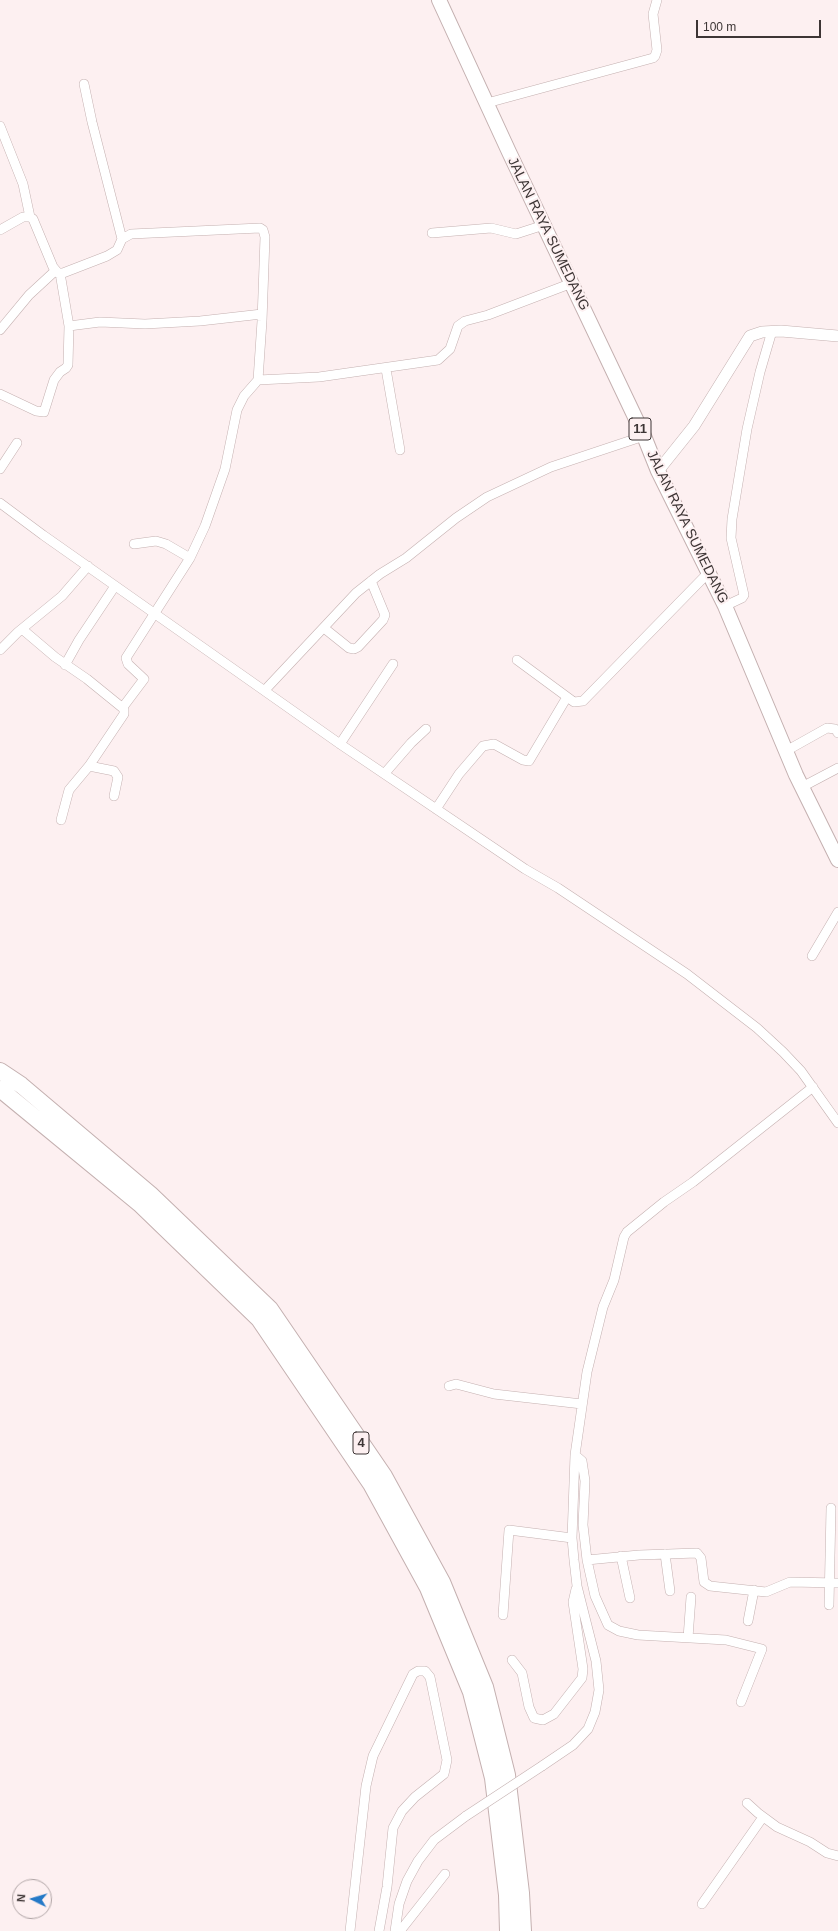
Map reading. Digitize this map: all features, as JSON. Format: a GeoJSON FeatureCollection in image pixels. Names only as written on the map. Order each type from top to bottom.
{"type":"FeatureCollection","features":[{"type":"Feature","properties":{"kind":"highway","name":"JALAN RAYA SUMEDANG"},"geometry":{"type":"LineString","coordinates":[[439,0],[644,436],[658,471],[725,606],[802,787],[838,860]]}},
{"type":"Feature","properties":{"kind":"highway","name":"4"},"geometry":{"type":"LineString","coordinates":[[0,1071],[21,1085],[150,1194],[270,1309],[384,1476],[442,1582],[485,1687],[507,1775],[521,1893],[522,1931]]}},
{"type":"Feature","properties":{"kind":"highway","name":"4"},"geometry":{"type":"LineString","coordinates":[[0,1089],[140,1204],[259,1319],[371,1484],[428,1588],[471,1692],[493,1778],[507,1895],[508,1931]]}},
{"type":"Feature","properties":{"kind":"street"},"geometry":{"type":"LineString","coordinates":[[487,103],[653,58],[657,50],[653,11],[657,0]]}},
{"type":"Feature","properties":{"kind":"street"},"geometry":{"type":"LineString","coordinates":[[84,84],[92,122],[122,239]]}},
{"type":"Feature","properties":{"kind":"street"},"geometry":{"type":"LineString","coordinates":[[0,126],[23,184],[30,216],[33,219],[57,272],[69,326],[68,365],[54,380],[44,412],[24,406],[0,394]]}},
{"type":"Feature","properties":{"kind":"street"},"geometry":{"type":"LineString","coordinates":[[0,230],[22,217],[30,216]]}},
{"type":"Feature","properties":{"kind":"street"},"geometry":{"type":"LineString","coordinates":[[432,233],[491,228],[516,234],[544,225]]}},
{"type":"Feature","properties":{"kind":"street"},"geometry":{"type":"LineString","coordinates":[[0,330],[29,295],[57,272],[108,256],[117,250],[122,239],[131,234],[260,228],[263,230],[262,314],[258,380],[244,396],[237,410],[225,469],[204,526],[190,558],[126,658],[128,664],[144,679],[123,707],[124,714],[89,766],[69,790],[60,820]]}},
{"type":"Feature","properties":{"kind":"street"},"geometry":{"type":"LineString","coordinates":[[258,380],[319,377],[438,360],[450,350],[458,326],[465,321],[488,315],[572,283]]}},
{"type":"Feature","properties":{"kind":"street"},"geometry":{"type":"LineString","coordinates":[[69,326],[100,322],[145,324],[200,321],[262,314]]}},
{"type":"Feature","properties":{"kind":"street"},"geometry":{"type":"LineString","coordinates":[[658,471],[694,426],[750,336],[762,332],[781,331],[838,336]]}},
{"type":"Feature","properties":{"kind":"street"},"geometry":{"type":"LineString","coordinates":[[725,606],[743,596],[731,538],[732,519],[760,372],[772,332]]}},
{"type":"Feature","properties":{"kind":"street"},"geometry":{"type":"LineString","coordinates":[[386,368],[400,450]]}},
{"type":"Feature","properties":{"kind":"street"},"geometry":{"type":"LineString","coordinates":[[265,690],[356,594],[371,581],[406,558],[456,518],[487,497],[550,467],[644,436]]}},
{"type":"Feature","properties":{"kind":"street"},"geometry":{"type":"LineString","coordinates":[[0,469],[17,443]]}},
{"type":"Feature","properties":{"kind":"street"},"geometry":{"type":"LineString","coordinates":[[0,503],[115,586],[340,744],[525,870],[558,888],[687,974],[772,1041],[801,1071],[838,1122]]}},
{"type":"Feature","properties":{"kind":"street"},"geometry":{"type":"LineString","coordinates":[[134,544],[156,541],[166,544],[190,558]]}},
{"type":"Feature","properties":{"kind":"street"},"geometry":{"type":"LineString","coordinates":[[0,650],[22,629],[62,596],[88,566]]}},
{"type":"Feature","properties":{"kind":"street"},"geometry":{"type":"LineString","coordinates":[[517,660],[574,702],[583,701],[709,572]]}},
{"type":"Feature","properties":{"kind":"street"},"geometry":{"type":"LineString","coordinates":[[324,628],[349,648],[354,649],[358,647],[385,616],[371,581]]}},
{"type":"Feature","properties":{"kind":"street"},"geometry":{"type":"LineString","coordinates":[[65,665],[79,640],[115,586]]}},
{"type":"Feature","properties":{"kind":"street"},"geometry":{"type":"LineString","coordinates":[[22,629],[65,665],[123,707]]}},
{"type":"Feature","properties":{"kind":"street"},"geometry":{"type":"LineString","coordinates":[[340,744],[392,664]]}},
{"type":"Feature","properties":{"kind":"street"},"geometry":{"type":"LineString","coordinates":[[436,809],[459,774],[483,746],[494,744],[523,760],[529,761],[566,697]]}},
{"type":"Feature","properties":{"kind":"street"},"geometry":{"type":"LineString","coordinates":[[786,751],[827,728],[835,729],[838,733]]}},
{"type":"Feature","properties":{"kind":"street"},"geometry":{"type":"LineString","coordinates":[[385,774],[426,729]]}},
{"type":"Feature","properties":{"kind":"street"},"geometry":{"type":"LineString","coordinates":[[89,766],[114,771],[118,778],[114,796]]}},
{"type":"Feature","properties":{"kind":"street"},"geometry":{"type":"LineString","coordinates":[[802,787],[838,768]]}},
{"type":"Feature","properties":{"kind":"street"},"geometry":{"type":"LineString","coordinates":[[812,956],[838,912]]}},
{"type":"Feature","properties":{"kind":"street"},"geometry":{"type":"LineString","coordinates":[[395,1931],[400,1904],[407,1881],[418,1861],[434,1840],[466,1816],[573,1745],[588,1729],[595,1712],[599,1690],[596,1661],[577,1586],[572,1538],[575,1455],[587,1372],[603,1308],[614,1280],[626,1232],[813,1087]]}},
{"type":"Feature","properties":{"kind":"street"},"geometry":{"type":"LineString","coordinates":[[449,1386],[456,1384],[494,1394],[582,1404]]}},
{"type":"Feature","properties":{"kind":"street"},"geometry":{"type":"LineString","coordinates":[[575,1455],[582,1461],[585,1481],[584,1525],[587,1560],[595,1596],[608,1625],[619,1631],[638,1635],[726,1640],[762,1649],[741,1702]]}},
{"type":"Feature","properties":{"kind":"street"},"geometry":{"type":"LineString","coordinates":[[829,1605],[834,1583],[831,1508]]}},
{"type":"Feature","properties":{"kind":"street"},"geometry":{"type":"LineString","coordinates":[[503,1615],[509,1530],[572,1538]]}},
{"type":"Feature","properties":{"kind":"street"},"geometry":{"type":"LineString","coordinates":[[587,1560],[621,1556],[697,1553],[701,1558],[704,1582],[710,1586],[766,1592],[790,1582],[834,1583]]}},
{"type":"Feature","properties":{"kind":"street"},"geometry":{"type":"LineString","coordinates":[[665,1554],[670,1590]]}},
{"type":"Feature","properties":{"kind":"street"},"geometry":{"type":"LineString","coordinates":[[621,1556],[630,1598]]}},
{"type":"Feature","properties":{"kind":"street"},"geometry":{"type":"LineString","coordinates":[[512,1660],[522,1674],[529,1707],[534,1718],[543,1720],[554,1714],[582,1678],[583,1669],[573,1602],[577,1586]]}},
{"type":"Feature","properties":{"kind":"street"},"geometry":{"type":"LineString","coordinates":[[748,1621],[754,1590]]}},
{"type":"Feature","properties":{"kind":"street"},"geometry":{"type":"LineString","coordinates":[[688,1638],[691,1597]]}},
{"type":"Feature","properties":{"kind":"street"},"geometry":{"type":"LineString","coordinates":[[350,1931],[366,1786],[373,1756],[413,1674],[418,1671],[425,1671],[430,1677],[447,1760],[444,1774],[415,1797],[402,1811],[393,1828],[387,1887],[379,1931]]}},
{"type":"Feature","properties":{"kind":"street"},"geometry":{"type":"LineString","coordinates":[[748,1803],[762,1817],[777,1827],[810,1842],[827,1853],[838,1856]]}},
{"type":"Feature","properties":{"kind":"street"},"geometry":{"type":"LineString","coordinates":[[702,1904],[762,1817]]}},
{"type":"Feature","properties":{"kind":"street"},"geometry":{"type":"LineString","coordinates":[[400,1931],[445,1874]]}}]}
